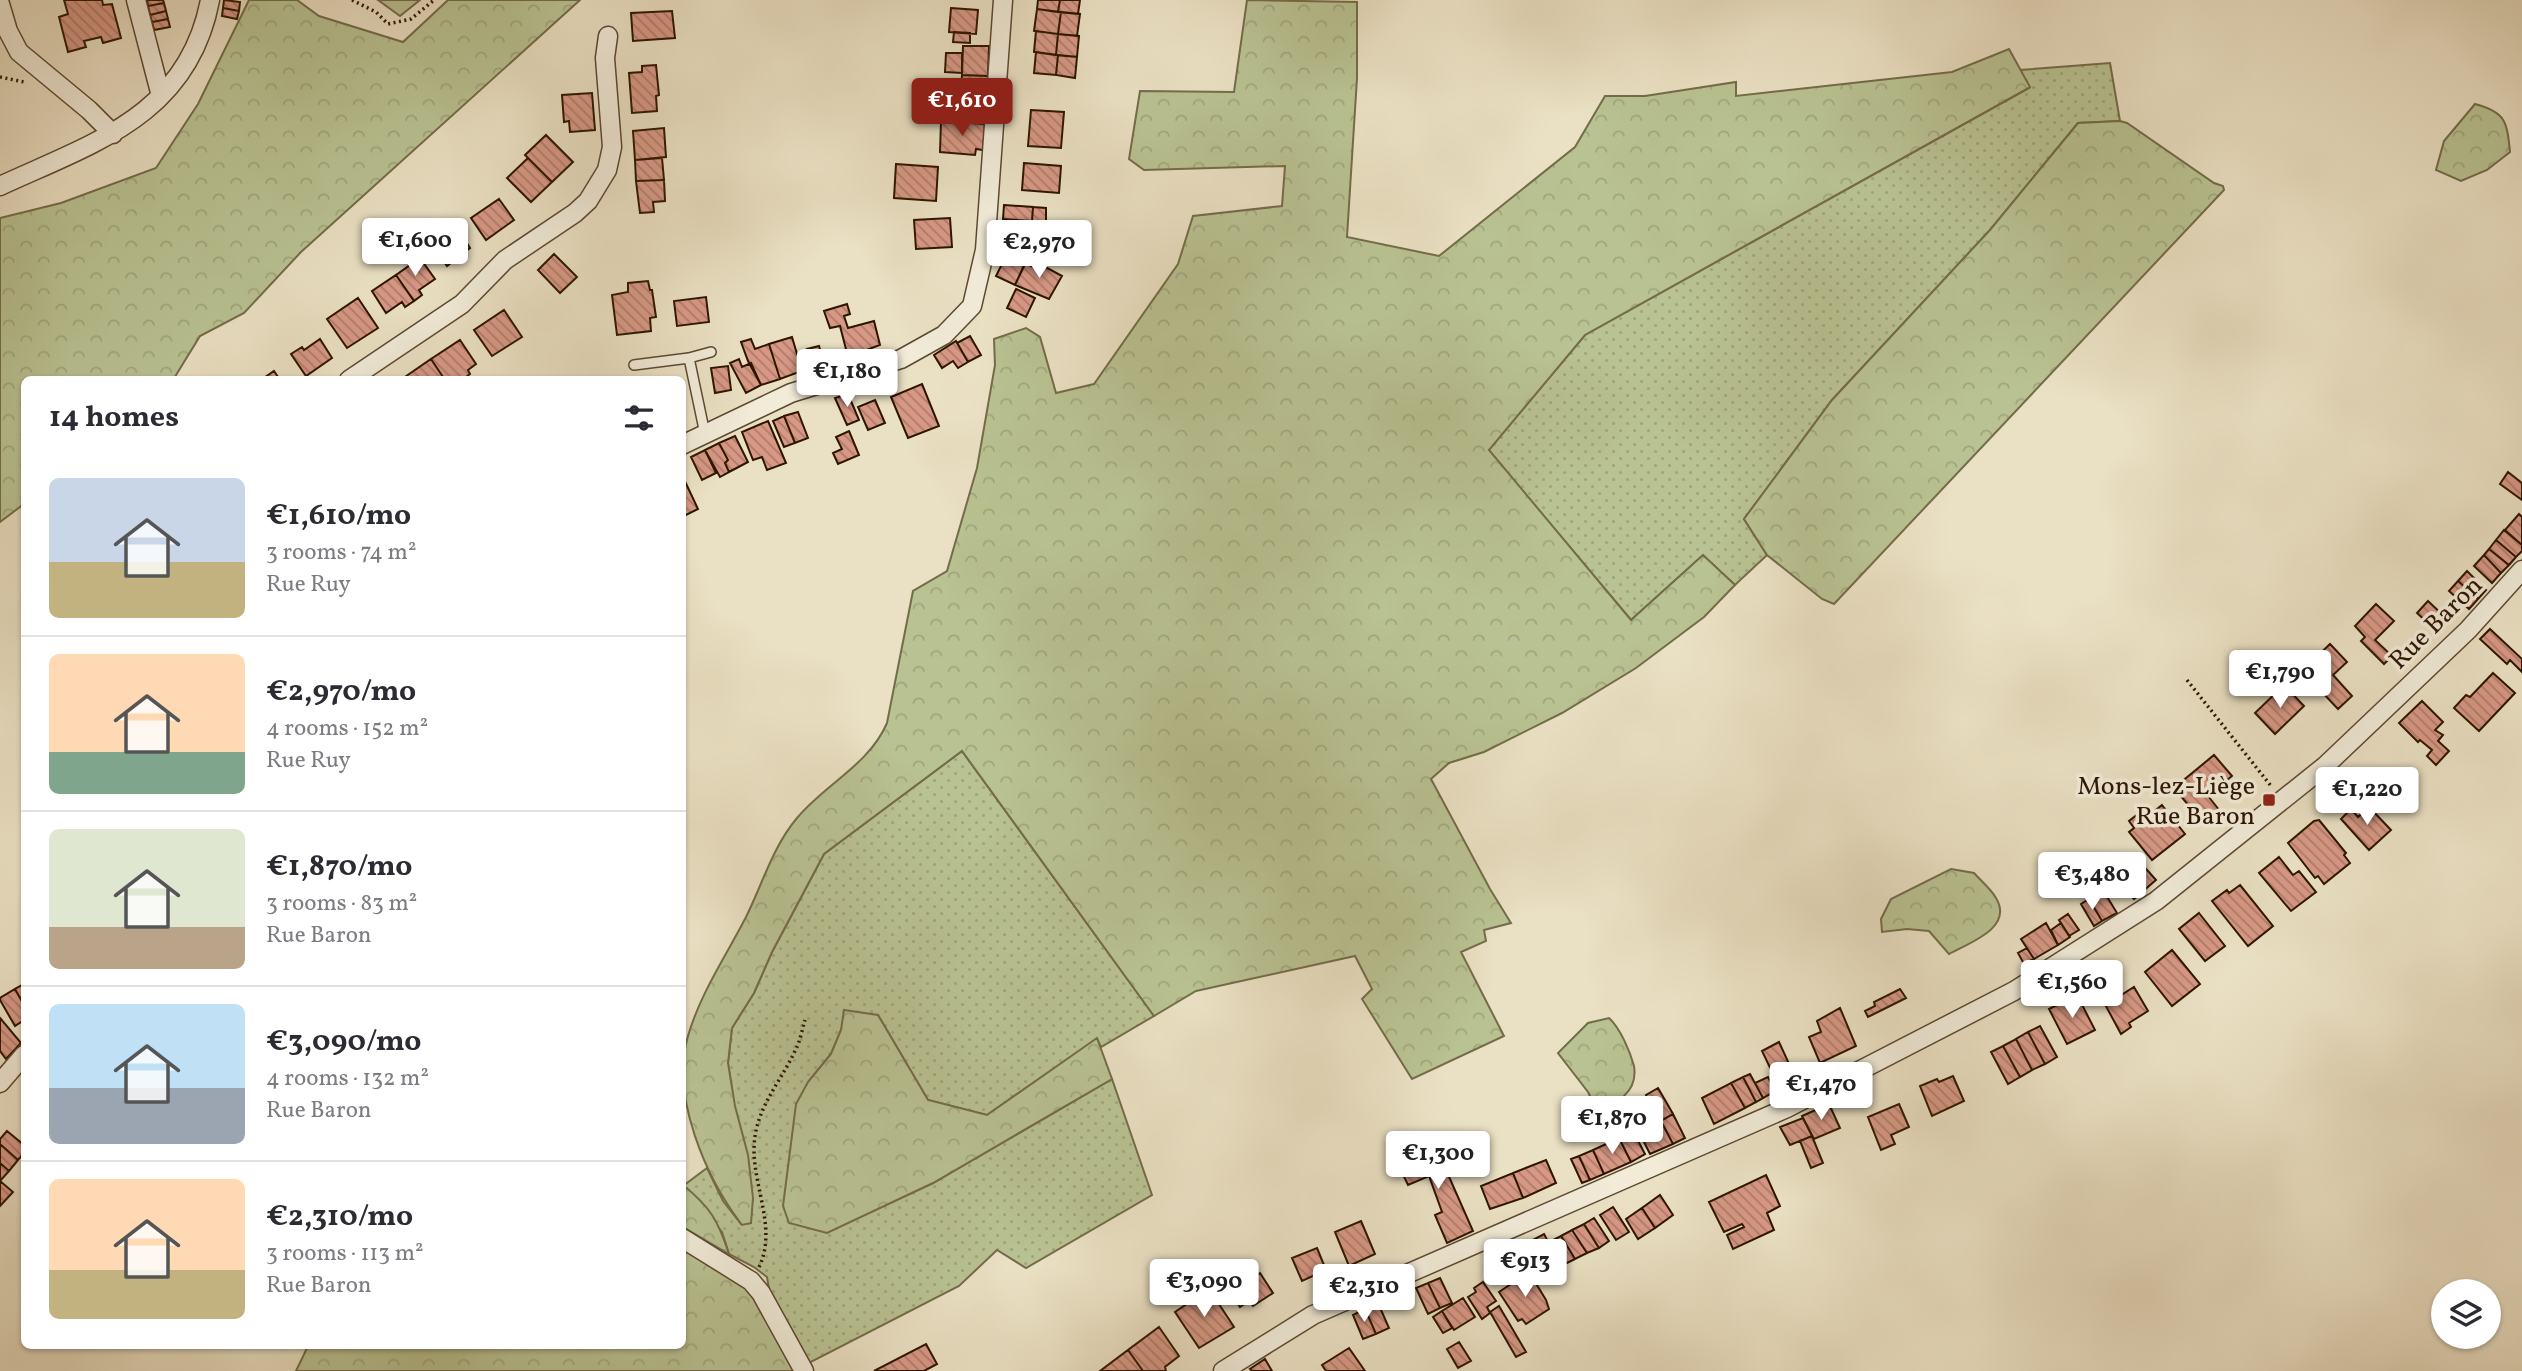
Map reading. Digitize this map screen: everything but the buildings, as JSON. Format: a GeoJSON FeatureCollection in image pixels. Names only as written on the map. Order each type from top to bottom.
{"type":"FeatureCollection","features":[{"type":"Feature","properties":{"kind":"street"},"geometry":{"type":"LineString","coordinates":[[136,0],[161,96]]}},
{"type":"Feature","properties":{"kind":"street"},"geometry":{"type":"LineString","coordinates":[[0,186],[113,134],[136,119],[161,96],[179,74],[193,49],[210,0]]}},
{"type":"Feature","properties":{"kind":"street"},"geometry":{"type":"LineString","coordinates":[[686,443],[791,393],[901,359],[944,335],[971,306],[985,250],[1003,0]]}},
{"type":"Feature","properties":{"kind":"street"},"geometry":{"type":"LineString","coordinates":[[0,4],[8,31],[19,52],[89,110],[113,134]]}},
{"type":"Feature","properties":{"kind":"street"},"geometry":{"type":"LineString","coordinates":[[355,376],[462,304],[505,260],[575,213],[588,201],[607,170],[612,147],[606,58],[608,36]]}},
{"type":"Feature","properties":{"kind":"street","name":"Rue Baron"},"geometry":{"type":"LineString","coordinates":[[1223,1371],[1313,1315],[1787,1108],[2014,991],[2156,901],[2325,766],[2468,630],[2522,570]]}},
{"type":"Feature","properties":{"kind":"street"},"geometry":{"type":"LineString","coordinates":[[0,1083],[21,1058]]}},
{"type":"Feature","properties":{"kind":"street"},"geometry":{"type":"LineString","coordinates":[[686,1240],[751,1281],[761,1293],[804,1371]]}},
{"type":"Feature","properties":{"kind":"lane"},"geometry":{"type":"LineString","coordinates":[[634,365],[689,358],[711,352]]}},
{"type":"Feature","properties":{"kind":"lane"},"geometry":{"type":"LineString","coordinates":[[689,358],[705,434]]}},
{"type":"Feature","properties":{"kind":"path"},"geometry":{"type":"LineString","coordinates":[[352,0],[376,12],[388,24],[411,19],[434,0]]}},
{"type":"Feature","properties":{"kind":"path"},"geometry":{"type":"LineString","coordinates":[[2187,680],[2282,800]]}},
{"type":"Feature","properties":{"kind":"path"},"geometry":{"type":"LineString","coordinates":[[751,1281],[764,1256],[766,1244],[755,1164],[760,1113],[796,1049],[805,1020]]}},
{"type":"Feature","properties":{"kind":"green space"},"geometry":{"type":"Polygon","coordinates":[[[249,0],[297,0],[319,16],[403,42],[448,0],[580,0],[301,252],[244,313],[200,336],[175,376],[21,376],[21,506],[0,522],[0,218],[61,203],[156,168],[198,104],[249,0]]]}},
{"type":"Feature","properties":{"kind":"green space"},"geometry":{"type":"Polygon","coordinates":[[[378,0],[420,0],[400,16],[378,0]]]}},
{"type":"Feature","properties":{"kind":"green space"},"geometry":{"type":"Polygon","coordinates":[[[1247,0],[1357,2],[1357,78],[1347,237],[1439,256],[1575,147],[1605,96],[1645,96],[1736,82],[1736,96],[1952,72],[2009,49],[2030,87],[1585,335],[1489,450],[1631,620],[1703,555],[1735,585],[1704,617],[1636,668],[1562,713],[1484,752],[1449,763],[1431,779],[1511,923],[1484,930],[1486,941],[1461,952],[1504,1036],[1412,1079],[1362,999],[1372,989],[1355,956],[1196,991],[1154,1016],[962,751],[824,854],[772,952],[754,993],[732,1028],[728,1063],[735,1106],[748,1155],[753,1198],[751,1223],[742,1225],[704,1160],[688,1110],[686,1048],[699,1005],[746,917],[788,829],[808,806],[858,763],[879,738],[887,723],[913,591],[947,571],[977,468],[995,365],[994,339],[1026,328],[1040,337],[1056,393],[1094,384],[1178,264],[1193,216],[1282,206],[1285,166],[1144,170],[1129,159],[1140,91],[1234,92],[1247,0]]]}},
{"type":"Feature","properties":{"kind":"green space"},"geometry":{"type":"Polygon","coordinates":[[[2110,63],[2120,121],[2078,123],[1990,230],[1832,400],[1744,519],[1767,555],[1735,585],[1703,555],[1631,620],[1488,450],[1585,335],[2029,88],[2020,70],[2110,63]]]}},
{"type":"Feature","properties":{"kind":"green space"},"geometry":{"type":"Polygon","coordinates":[[[2475,104],[2493,111],[2503,120],[2508,133],[2510,152],[2487,170],[2461,181],[2436,170],[2444,141],[2475,104]]]}},
{"type":"Feature","properties":{"kind":"green space"},"geometry":{"type":"Polygon","coordinates":[[[2078,123],[2127,123],[2214,183],[2223,186],[2224,190],[1834,604],[1822,599],[1767,555],[1744,519],[1832,400],[1990,230],[2078,123]]]}},
{"type":"Feature","properties":{"kind":"green space"},"geometry":{"type":"Polygon","coordinates":[[[962,751],[1154,1016],[1101,1047],[1097,1039],[987,1115],[928,1100],[878,1015],[841,1030],[831,1054],[808,1082],[827,1232],[933,1183],[1112,1079],[1152,1195],[1026,1268],[997,1250],[959,1286],[807,1364],[769,1289],[767,1277],[729,1254],[722,1232],[686,1190],[686,1184],[707,1168],[723,1201],[741,1224],[751,1223],[728,1063],[732,1028],[754,993],[772,952],[824,854],[962,751]]]}},
{"type":"Feature","properties":{"kind":"green space"},"geometry":{"type":"Polygon","coordinates":[[[1951,869],[1974,873],[1996,898],[2000,909],[1999,918],[1987,933],[1949,954],[1929,931],[1907,929],[1882,932],[1881,919],[1891,899],[1951,869]]]}},
{"type":"Feature","properties":{"kind":"green space"},"geometry":{"type":"Polygon","coordinates":[[[844,1010],[878,1015],[928,1100],[987,1115],[1097,1038],[1112,1079],[933,1183],[827,1233],[789,1223],[783,1206],[796,1104],[808,1082],[831,1054],[841,1030],[844,1010]]]}},
{"type":"Feature","properties":{"kind":"green space"},"geometry":{"type":"Polygon","coordinates":[[[1609,1018],[1627,1047],[1634,1066],[1633,1083],[1618,1101],[1611,1104],[1594,1104],[1558,1053],[1588,1023],[1609,1018]]]}},
{"type":"Feature","properties":{"kind":"green space"},"geometry":{"type":"Polygon","coordinates":[[[686,1188],[712,1215],[729,1254],[686,1229],[686,1188]]]}},
{"type":"Feature","properties":{"kind":"green space"},"geometry":{"type":"Polygon","coordinates":[[[686,1251],[737,1279],[755,1296],[794,1371],[296,1371],[307,1349],[686,1349],[686,1251]]]}},
{"type":"Feature","properties":{"kind":"place","name":"Mons-lez-Liège Rue Baron"},"geometry":{"type":"Point","coordinates":[2269,800]}}]}
